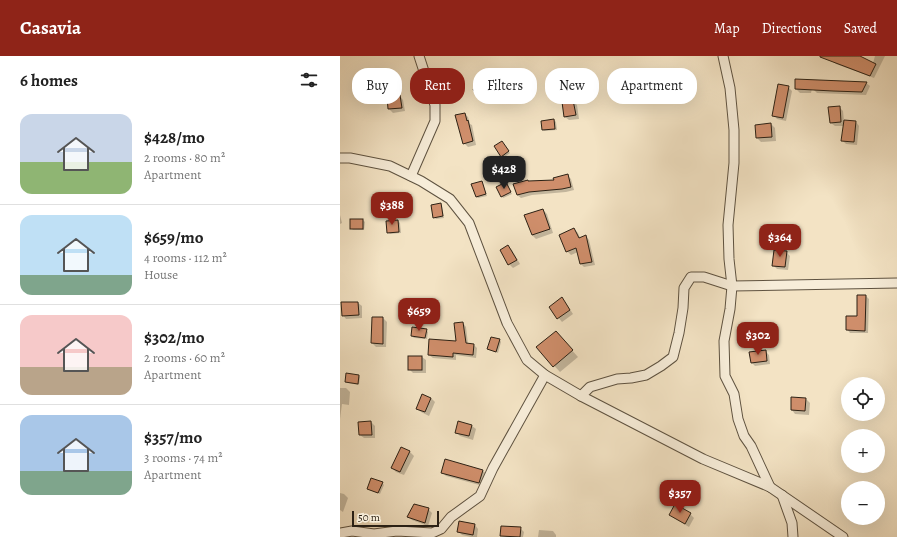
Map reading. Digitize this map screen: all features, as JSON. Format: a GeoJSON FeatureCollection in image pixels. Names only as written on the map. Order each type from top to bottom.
{"type":"FeatureCollection","features":[{"type":"Feature","properties":{"kind":"street"},"geometry":{"type":"LineString","coordinates":[[411,176],[435,122],[435,105],[419,56]]}},
{"type":"Feature","properties":{"kind":"street"},"geometry":{"type":"LineString","coordinates":[[723,56],[730,88],[734,130],[734,163],[728,225],[729,259],[732,286],[730,309],[724,341],[725,376],[734,394],[738,419],[744,436],[751,446],[770,487]]}},
{"type":"Feature","properties":{"kind":"street"},"geometry":{"type":"LineString","coordinates":[[340,158],[350,158],[390,166],[421,181],[450,199],[469,223],[507,323],[527,360],[545,376],[704,459],[770,487],[843,537]]}},
{"type":"Feature","properties":{"kind":"street"},"geometry":{"type":"LineString","coordinates":[[581,396],[590,387],[596,385],[617,379],[646,375],[661,366],[673,356],[679,333],[683,308],[684,288],[690,276],[704,277],[732,286],[897,283]]}},
{"type":"Feature","properties":{"kind":"street"},"geometry":{"type":"LineString","coordinates":[[340,535],[341,533],[352,531],[374,534],[397,531],[432,533],[441,530],[451,517],[480,496],[493,468],[545,376]]}},
{"type":"Feature","properties":{"kind":"street"},"geometry":{"type":"LineString","coordinates":[[782,495],[792,523],[793,537]]}},
{"type":"Feature","properties":{"kind":"building"},"geometry":{"type":"Polygon","coordinates":[[[820,56],[860,56],[876,64],[870,76],[820,56]]]}},
{"type":"Feature","properties":{"kind":"building"},"geometry":{"type":"Polygon","coordinates":[[[795,79],[867,82],[862,92],[833,91],[795,89],[795,79]]]}},
{"type":"Feature","properties":{"kind":"building"},"geometry":{"type":"Polygon","coordinates":[[[778,84],[789,86],[783,118],[772,116],[778,84]]]}},
{"type":"Feature","properties":{"kind":"building"},"geometry":{"type":"Polygon","coordinates":[[[388,104],[401,104],[402,108],[388,109],[388,104]]]}},
{"type":"Feature","properties":{"kind":"building"},"geometry":{"type":"Polygon","coordinates":[[[562,104],[574,104],[576,115],[564,117],[562,104]]]}},
{"type":"Feature","properties":{"kind":"building"},"geometry":{"type":"Polygon","coordinates":[[[840,106],[841,122],[830,123],[828,107],[840,106]]]}},
{"type":"Feature","properties":{"kind":"building"},"geometry":{"type":"Polygon","coordinates":[[[465,113],[473,141],[463,144],[455,115],[465,113]]]}},
{"type":"Feature","properties":{"kind":"building"},"geometry":{"type":"Polygon","coordinates":[[[554,119],[555,129],[542,130],[541,121],[554,119]]]}},
{"type":"Feature","properties":{"kind":"building"},"geometry":{"type":"Polygon","coordinates":[[[844,120],[856,121],[854,142],[841,141],[844,120]]]}},
{"type":"Feature","properties":{"kind":"building"},"geometry":{"type":"Polygon","coordinates":[[[771,123],[772,137],[756,138],[755,125],[771,123]]]}},
{"type":"Feature","properties":{"kind":"building"},"geometry":{"type":"Polygon","coordinates":[[[502,141],[509,151],[501,157],[494,146],[502,141]]]}},
{"type":"Feature","properties":{"kind":"building"},"geometry":{"type":"Polygon","coordinates":[[[568,174],[571,187],[562,189],[529,192],[517,195],[513,184],[528,180],[554,180],[553,178],[568,174]]]}},
{"type":"Feature","properties":{"kind":"building"},"geometry":{"type":"Polygon","coordinates":[[[482,181],[486,194],[476,197],[471,184],[482,181]]]}},
{"type":"Feature","properties":{"kind":"building"},"geometry":{"type":"Polygon","coordinates":[[[506,182],[511,192],[501,197],[496,187],[506,182]]]}},
{"type":"Feature","properties":{"kind":"building"},"geometry":{"type":"Polygon","coordinates":[[[441,203],[443,216],[433,218],[431,205],[441,203]]]}},
{"type":"Feature","properties":{"kind":"building"},"geometry":{"type":"Polygon","coordinates":[[[543,209],[550,229],[532,235],[524,215],[543,209]]]}},
{"type":"Feature","properties":{"kind":"building"},"geometry":{"type":"Polygon","coordinates":[[[350,219],[363,219],[363,229],[350,229],[350,219]]]}},
{"type":"Feature","properties":{"kind":"building"},"geometry":{"type":"Polygon","coordinates":[[[398,220],[399,232],[387,233],[386,221],[398,220]]]}},
{"type":"Feature","properties":{"kind":"building"},"geometry":{"type":"Polygon","coordinates":[[[574,228],[579,238],[586,235],[592,262],[580,264],[576,248],[566,252],[559,235],[574,228]]]}},
{"type":"Feature","properties":{"kind":"building"},"geometry":{"type":"Polygon","coordinates":[[[508,245],[517,260],[508,265],[500,250],[508,245]]]}},
{"type":"Feature","properties":{"kind":"building"},"geometry":{"type":"Polygon","coordinates":[[[774,250],[787,251],[785,267],[772,266],[774,250]]]}},
{"type":"Feature","properties":{"kind":"building"},"geometry":{"type":"Polygon","coordinates":[[[857,295],[866,295],[865,331],[846,330],[846,316],[857,316],[857,295]]]}},
{"type":"Feature","properties":{"kind":"building"},"geometry":{"type":"Polygon","coordinates":[[[562,297],[570,310],[557,319],[549,307],[562,297]]]}},
{"type":"Feature","properties":{"kind":"building"},"geometry":{"type":"Polygon","coordinates":[[[341,302],[358,302],[359,315],[342,316],[341,302]]]}},
{"type":"Feature","properties":{"kind":"building"},"geometry":{"type":"Polygon","coordinates":[[[372,317],[383,317],[383,344],[371,343],[372,317]]]}},
{"type":"Feature","properties":{"kind":"building"},"geometry":{"type":"Polygon","coordinates":[[[463,322],[466,343],[474,344],[473,355],[453,353],[453,357],[428,355],[429,339],[456,341],[454,323],[463,322]]]}},
{"type":"Feature","properties":{"kind":"building"},"geometry":{"type":"Polygon","coordinates":[[[412,327],[427,329],[425,338],[411,336],[412,327]]]}},
{"type":"Feature","properties":{"kind":"building"},"geometry":{"type":"Polygon","coordinates":[[[556,331],[573,350],[553,367],[536,347],[556,331]]]}},
{"type":"Feature","properties":{"kind":"building"},"geometry":{"type":"Polygon","coordinates":[[[491,337],[500,339],[496,352],[487,349],[491,337]]]}},
{"type":"Feature","properties":{"kind":"building"},"geometry":{"type":"Polygon","coordinates":[[[766,350],[767,361],[751,363],[749,352],[766,350]]]}},
{"type":"Feature","properties":{"kind":"building"},"geometry":{"type":"Polygon","coordinates":[[[408,356],[422,356],[422,370],[408,370],[408,356]]]}},
{"type":"Feature","properties":{"kind":"building"},"geometry":{"type":"Polygon","coordinates":[[[346,373],[359,375],[358,384],[345,382],[346,373]]]}},
{"type":"Feature","properties":{"kind":"building"},"geometry":{"type":"Polygon","coordinates":[[[422,394],[431,398],[425,412],[416,409],[422,394]]]}},
{"type":"Feature","properties":{"kind":"building"},"geometry":{"type":"Polygon","coordinates":[[[791,397],[806,398],[805,411],[791,410],[791,397]]]}},
{"type":"Feature","properties":{"kind":"building"},"geometry":{"type":"Polygon","coordinates":[[[371,421],[372,435],[359,435],[358,422],[371,421]]]}},
{"type":"Feature","properties":{"kind":"building"},"geometry":{"type":"Polygon","coordinates":[[[458,421],[472,425],[469,436],[455,433],[458,421]]]}},
{"type":"Feature","properties":{"kind":"building"},"geometry":{"type":"Polygon","coordinates":[[[401,447],[410,451],[400,472],[391,468],[401,447]]]}},
{"type":"Feature","properties":{"kind":"building"},"geometry":{"type":"Polygon","coordinates":[[[445,459],[483,470],[479,483],[441,473],[445,459]]]}},
{"type":"Feature","properties":{"kind":"building"},"geometry":{"type":"Polygon","coordinates":[[[371,478],[383,482],[378,493],[367,489],[371,478]]]}},
{"type":"Feature","properties":{"kind":"building"},"geometry":{"type":"Polygon","coordinates":[[[414,504],[429,508],[425,523],[407,517],[414,504]]]}},
{"type":"Feature","properties":{"kind":"building"},"geometry":{"type":"Polygon","coordinates":[[[675,504],[691,513],[685,524],[669,515],[675,504]]]}},
{"type":"Feature","properties":{"kind":"building"},"geometry":{"type":"Polygon","coordinates":[[[459,521],[475,524],[473,535],[457,532],[459,521]]]}},
{"type":"Feature","properties":{"kind":"building"},"geometry":{"type":"Polygon","coordinates":[[[501,526],[521,527],[520,537],[500,536],[501,526]]]}}]}
